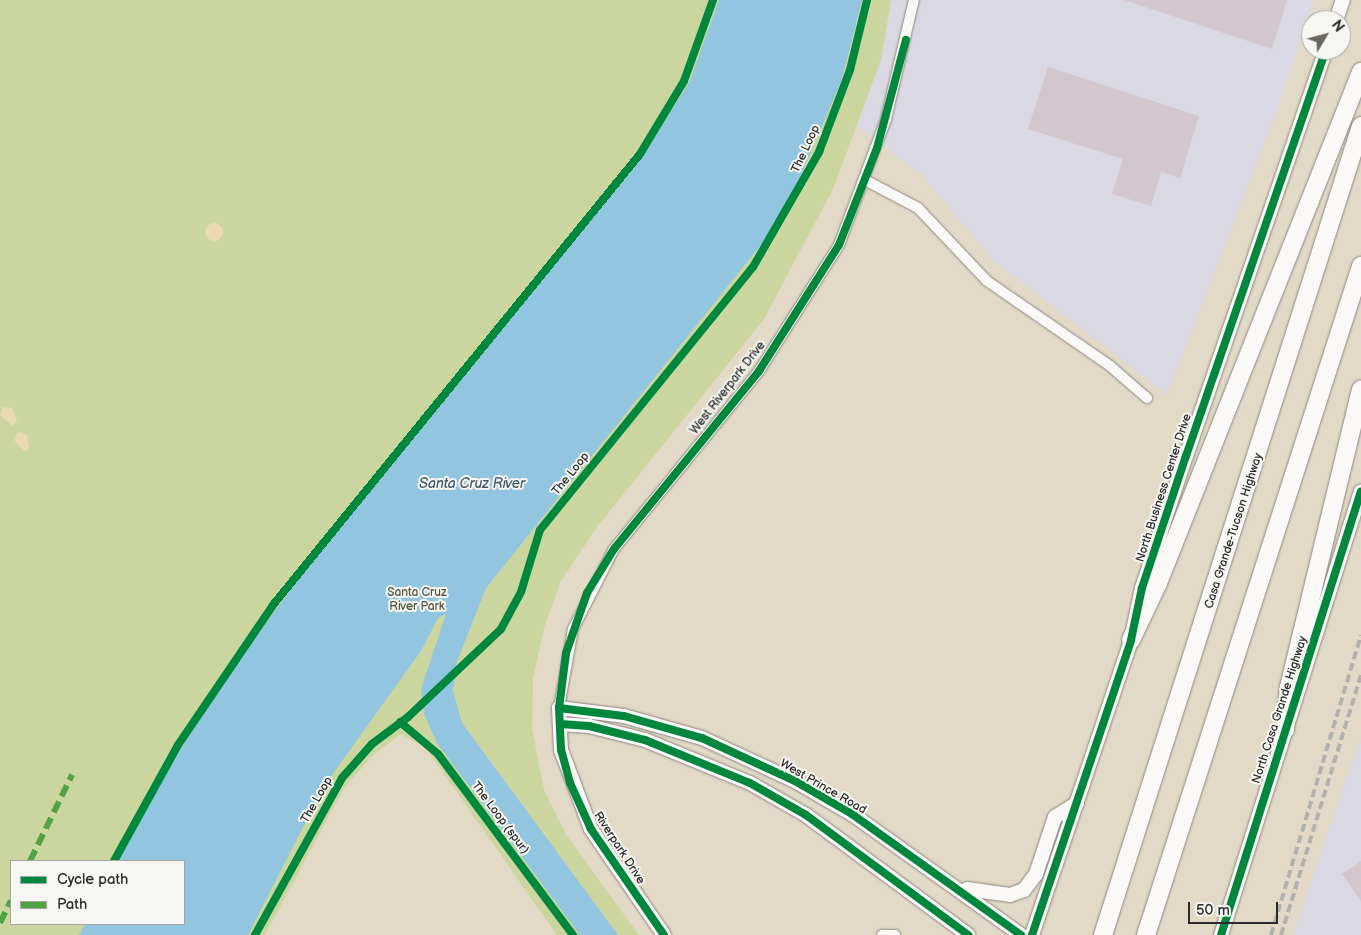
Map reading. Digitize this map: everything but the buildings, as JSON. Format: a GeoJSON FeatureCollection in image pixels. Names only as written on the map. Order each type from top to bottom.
{"type":"FeatureCollection","features":[{"type":"Feature","properties":{"kind":"highway"},"geometry":{"type":"LineString","coordinates":[[1131,640],[1158,583],[1361,72]]}},
{"type":"Feature","properties":{"kind":"highway","name":"Casa Grande-Tucson Highway"},"geometry":{"type":"LineString","coordinates":[[1103,935],[1361,126]]}},
{"type":"Feature","properties":{"kind":"highway"},"geometry":{"type":"LineString","coordinates":[[1146,935],[1361,266]]}},
{"type":"Feature","properties":{"kind":"highway"},"geometry":{"type":"LineString","coordinates":[[1285,730],[1289,687],[1361,390]]}},
{"type":"Feature","properties":{"kind":"street","name":"West Riverpark Drive"},"geometry":{"type":"LineString","coordinates":[[559,708],[566,653],[588,593],[614,549],[759,370],[839,245],[865,180],[886,119],[914,0]]}},
{"type":"Feature","properties":{"kind":"street","name":"North Business Center Drive"},"geometry":{"type":"LineString","coordinates":[[1032,935],[1131,640],[1142,588],[1323,60]]}},
{"type":"Feature","properties":{"kind":"street"},"geometry":{"type":"LineString","coordinates":[[865,180],[918,208],[987,281],[1110,366],[1147,398]]}},
{"type":"Feature","properties":{"kind":"street","name":"North Casa Grande Highway"},"geometry":{"type":"LineString","coordinates":[[1221,935],[1361,492]]}},
{"type":"Feature","properties":{"kind":"street","name":"Riverpark Drive"},"geometry":{"type":"LineString","coordinates":[[559,708],[570,783],[591,829],[664,935]]}},
{"type":"Feature","properties":{"kind":"street","name":"West Prince Road"},"geometry":{"type":"LineString","coordinates":[[559,708],[624,716],[718,746],[795,781],[844,810],[952,884],[1021,935]]}},
{"type":"Feature","properties":{"kind":"street"},"geometry":{"type":"LineString","coordinates":[[560,724],[589,726],[645,740],[750,783],[806,814],[968,935]]}},
{"type":"Feature","properties":{"kind":"street"},"geometry":{"type":"LineString","coordinates":[[952,884],[982,895],[1010,895],[1024,890],[1036,874],[1056,818],[1077,803]]}},
{"type":"Feature","properties":{"kind":"street"},"geometry":{"type":"LineString","coordinates":[[882,935],[894,935]]}},
{"type":"Feature","properties":{"kind":"shaded area"},"geometry":{"type":"Polygon","coordinates":[[[891,0],[1314,0],[1311,10],[1301,10],[1301,39],[1278,108],[1167,395],[993,260],[922,175],[857,126],[881,60],[891,0]]]}},
{"type":"Feature","properties":{"kind":"shaded area"},"geometry":{"type":"Polygon","coordinates":[[[1361,736],[1361,935],[1293,935],[1361,736]]]}},
{"type":"Feature","properties":{"kind":"green space","name":"Santa Cruz River Park"},"geometry":{"type":"Polygon","coordinates":[[[0,0],[891,0],[881,60],[833,189],[764,319],[597,527],[561,581],[545,625],[533,678],[532,728],[544,790],[567,836],[639,935],[557,935],[425,747],[401,734],[371,757],[343,790],[265,935],[0,935],[0,0]]]}},
{"type":"Feature","properties":{"kind":"sand"},"geometry":{"type":"Polygon","coordinates":[[[214,223],[220,226],[223,232],[220,238],[214,241],[208,238],[205,232],[208,226],[214,223]]]}},
{"type":"Feature","properties":{"kind":"sand"},"geometry":{"type":"Polygon","coordinates":[[[3,407],[12,408],[17,421],[13,426],[0,415],[3,407]]]}},
{"type":"Feature","properties":{"kind":"sand"},"geometry":{"type":"Polygon","coordinates":[[[18,432],[27,435],[29,449],[24,451],[14,440],[18,432]]]}},
{"type":"Feature","properties":{"kind":"water","name":"Santa Cruz River"},"geometry":{"type":"Polygon","coordinates":[[[719,0],[862,0],[842,79],[795,189],[764,241],[486,588],[456,664],[453,691],[462,723],[618,935],[580,935],[437,743],[424,714],[421,689],[446,614],[438,618],[421,651],[324,786],[248,935],[79,935],[84,925],[185,925],[185,860],[119,860],[167,771],[224,679],[313,560],[638,163],[690,81],[719,0]]]}},
{"type":"Feature","properties":{"kind":"railway"},"geometry":{"type":"LineString","coordinates":[[1271,935],[1361,635]]}},
{"type":"Feature","properties":{"kind":"railway"},"geometry":{"type":"LineString","coordinates":[[1281,935],[1361,675]]}},
{"type":"Feature","properties":{"kind":"marked path"},"geometry":{"type":"LineString","coordinates":[[30,860],[72,775]]}},
{"type":"Feature","properties":{"kind":"marked path"},"geometry":{"type":"LineString","coordinates":[[0,923],[10,902]]}},
{"type":"Feature","properties":{"kind":"cycle path"},"geometry":{"type":"LineString","coordinates":[[115,860],[178,745],[273,605],[640,154],[684,81],[713,0]]}},
{"type":"Feature","properties":{"kind":"cycle path","name":"The Loop"},"geometry":{"type":"LineString","coordinates":[[255,935],[342,778],[372,744],[408,717],[501,629],[521,592],[540,530],[753,267],[819,152],[850,70],[867,0]]}},
{"type":"Feature","properties":{"kind":"cycle path"},"geometry":{"type":"LineString","coordinates":[[664,935],[591,829],[570,783],[561,750],[559,708],[566,653],[587,593],[614,549],[759,371],[839,245],[877,148],[906,40]]}},
{"type":"Feature","properties":{"kind":"cycle path"},"geometry":{"type":"LineString","coordinates":[[1032,935],[1131,640],[1142,588],[1323,60]]}},
{"type":"Feature","properties":{"kind":"cycle path"},"geometry":{"type":"LineString","coordinates":[[1221,935],[1361,492]]}},
{"type":"Feature","properties":{"kind":"cycle path"},"geometry":{"type":"LineString","coordinates":[[559,708],[624,716],[702,738],[795,781],[852,814],[1021,935]]}},
{"type":"Feature","properties":{"kind":"cycle path","name":"The Loop (spur)"},"geometry":{"type":"LineString","coordinates":[[400,722],[438,754],[573,935]]}},
{"type":"Feature","properties":{"kind":"cycle path"},"geometry":{"type":"LineString","coordinates":[[560,724],[589,726],[645,740],[750,783],[806,815],[968,935]]}}]}
